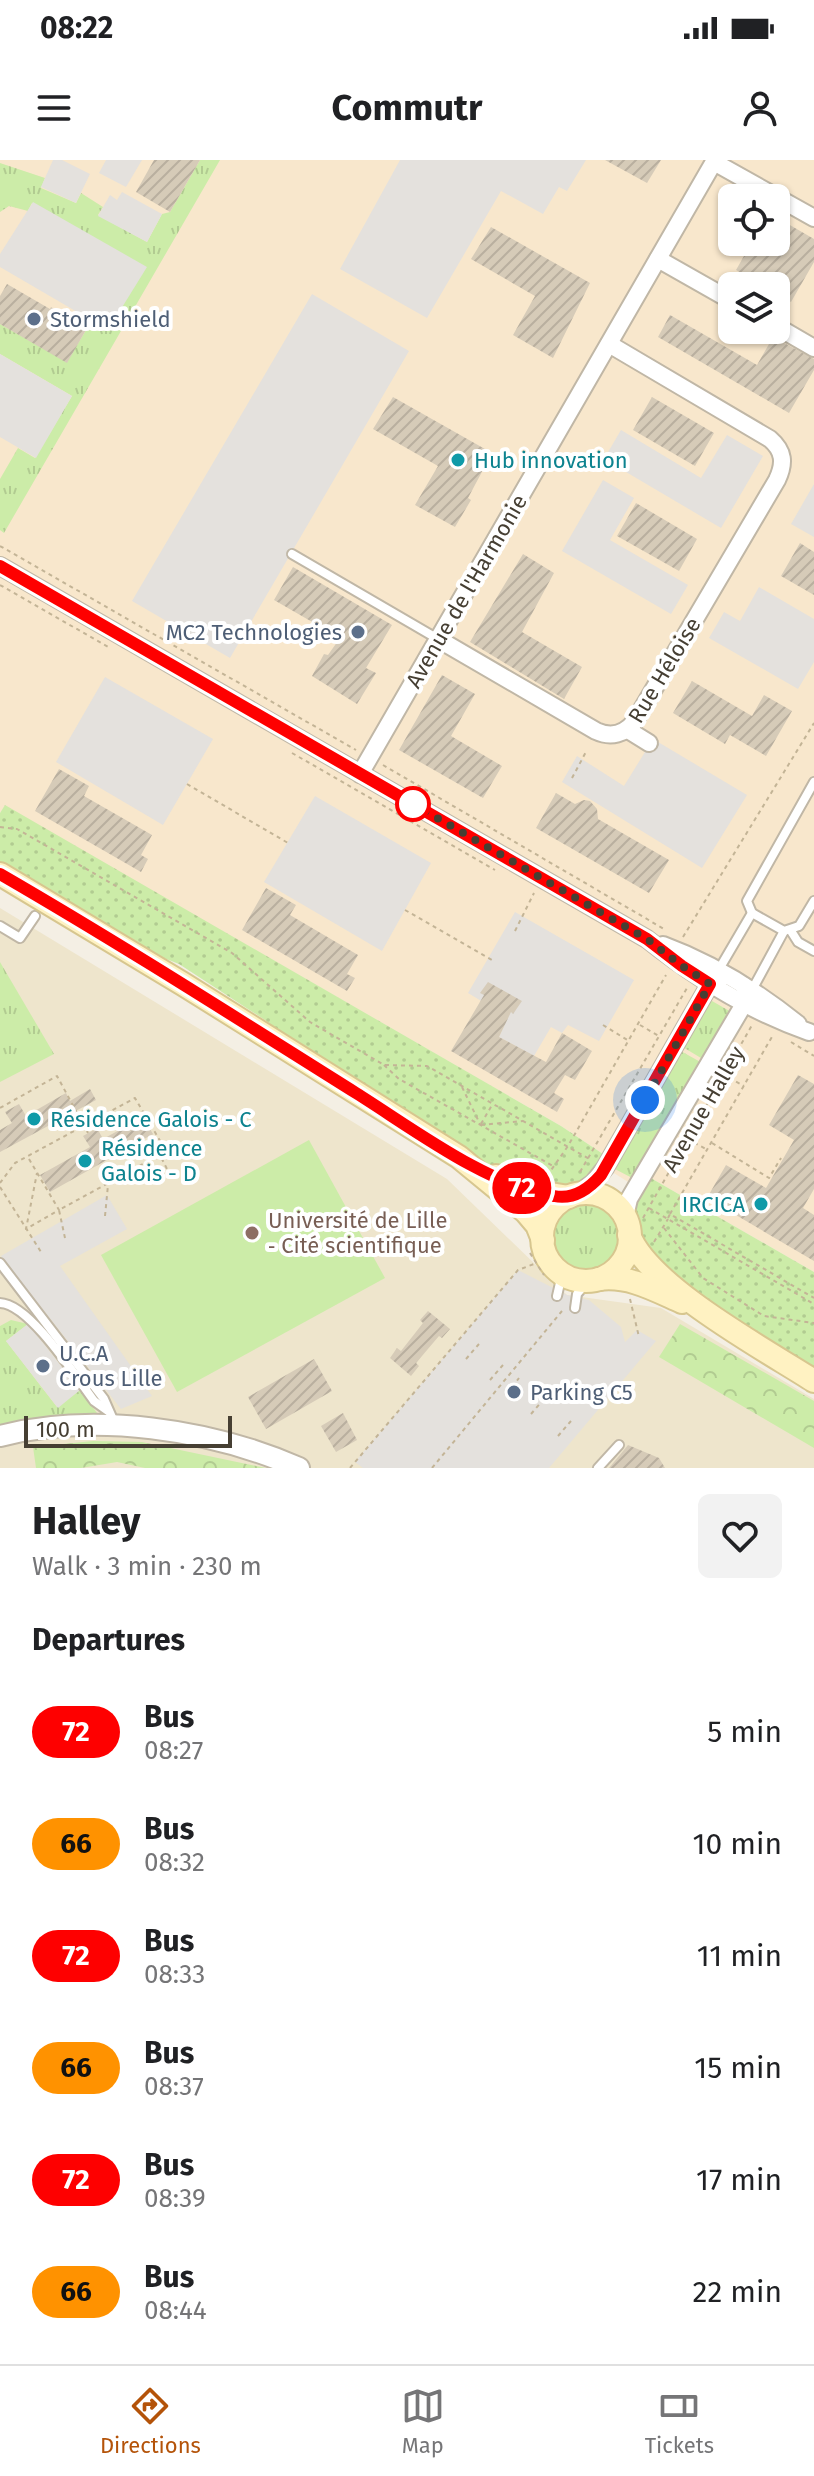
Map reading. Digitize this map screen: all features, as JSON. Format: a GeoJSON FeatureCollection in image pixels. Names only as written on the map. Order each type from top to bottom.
{"type":"FeatureCollection","features":[{"type":"Feature","properties":{"kind":"main road"},"geometry":{"type":"LineString","coordinates":[[0,874],[183,984],[459,1157],[523,1188],[553,1196],[575,1189],[610,1201],[633,1228],[639,1253],[653,1269],[719,1320],[814,1381]]}},
{"type":"Feature","properties":{"kind":"main road"},"geometry":{"type":"LineString","coordinates":[[459,1157],[526,1212],[537,1225],[543,1240]]}},
{"type":"Feature","properties":{"kind":"main road"},"geometry":{"type":"LineString","coordinates":[[575,1189],[550,1212],[543,1228],[544,1265],[566,1276],[632,1281],[719,1320]]}},
{"type":"Feature","properties":{"kind":"main road"},"geometry":{"type":"LineString","coordinates":[[594,1280],[614,1271],[622,1262],[633,1228]]}},
{"type":"Feature","properties":{"kind":"street"},"geometry":{"type":"LineString","coordinates":[[715,161],[814,218]]}},
{"type":"Feature","properties":{"kind":"street","name":"Avenue de l'Harmonie"},"geometry":{"type":"LineString","coordinates":[[360,774],[715,161]]}},
{"type":"Feature","properties":{"kind":"street"},"geometry":{"type":"LineString","coordinates":[[658,259],[718,293]]}},
{"type":"Feature","properties":{"kind":"street"},"geometry":{"type":"LineString","coordinates":[[790,334],[814,348]]}},
{"type":"Feature","properties":{"kind":"street","name":"Rue Héloise"},"geometry":{"type":"LineString","coordinates":[[438,639],[596,731],[607,735],[628,730],[777,480],[783,457],[777,444],[609,344]]}},
{"type":"Feature","properties":{"kind":"street"},"geometry":{"type":"LineString","coordinates":[[0,566],[647,939],[682,966],[718,977],[746,993],[769,1018],[811,1034]]}},
{"type":"Feature","properties":{"kind":"street"},"geometry":{"type":"LineString","coordinates":[[628,730],[649,743]]}},
{"type":"Feature","properties":{"kind":"street"},"geometry":{"type":"LineString","coordinates":[[575,1189],[601,1175],[718,977]]}},
{"type":"Feature","properties":{"kind":"street","name":"Avenue Halley"},"geometry":{"type":"LineString","coordinates":[[633,1228],[626,1212],[629,1199],[716,1070],[746,993]]}},
{"type":"Feature","properties":{"kind":"street"},"geometry":{"type":"LineString","coordinates":[[0,1448],[73,1436],[108,1423]]}},
{"type":"Feature","properties":{"kind":"street"},"geometry":{"type":"LineString","coordinates":[[0,1436],[54,1427],[108,1423],[201,1436],[256,1451],[299,1468]]}},
{"type":"Feature","properties":{"kind":"lane","name":"Rue Héloise"},"geometry":{"type":"LineString","coordinates":[[292,554],[438,639]]}},
{"type":"Feature","properties":{"kind":"lane"},"geometry":{"type":"LineString","coordinates":[[814,782],[747,901],[752,913],[788,931],[798,942],[814,951]]}},
{"type":"Feature","properties":{"kind":"lane"},"geometry":{"type":"LineString","coordinates":[[746,993],[788,931],[799,926],[814,901]]}},
{"type":"Feature","properties":{"kind":"lane"},"geometry":{"type":"LineString","coordinates":[[718,977],[752,913]]}},
{"type":"Feature","properties":{"kind":"lane"},"geometry":{"type":"LineString","coordinates":[[0,926],[20,938],[35,916]]}},
{"type":"Feature","properties":{"kind":"lane"},"geometry":{"type":"LineString","coordinates":[[0,1263],[104,1399],[108,1423]]}},
{"type":"Feature","properties":{"kind":"lane"},"geometry":{"type":"LineString","coordinates":[[544,1265],[560,1283],[557,1296]]}},
{"type":"Feature","properties":{"kind":"lane"},"geometry":{"type":"LineString","coordinates":[[575,1308],[577,1294],[594,1280]]}},
{"type":"Feature","properties":{"kind":"lane"},"geometry":{"type":"LineString","coordinates":[[0,1303],[15,1307],[31,1319],[108,1423]]}},
{"type":"Feature","properties":{"kind":"lane"},"geometry":{"type":"LineString","coordinates":[[598,1468],[619,1445]]}},
{"type":"Feature","properties":{"kind":"path"},"geometry":{"type":"LineString","coordinates":[[0,546],[668,931]]}},
{"type":"Feature","properties":{"kind":"path"},"geometry":{"type":"LineString","coordinates":[[0,585],[121,655]]}},
{"type":"Feature","properties":{"kind":"path"},"geometry":{"type":"LineString","coordinates":[[682,939],[814,723]]}},
{"type":"Feature","properties":{"kind":"path"},"geometry":{"type":"LineString","coordinates":[[283,748],[506,877]]}},
{"type":"Feature","properties":{"kind":"path"},"geometry":{"type":"LineString","coordinates":[[572,778],[587,750]]}},
{"type":"Feature","properties":{"kind":"path"},"geometry":{"type":"LineString","coordinates":[[187,784],[288,843]]}},
{"type":"Feature","properties":{"kind":"path"},"geometry":{"type":"LineString","coordinates":[[0,827],[17,829],[232,953],[310,1022],[384,1065],[399,1079],[554,1167]]}},
{"type":"Feature","properties":{"kind":"path"},"geometry":{"type":"LineString","coordinates":[[515,931],[534,892]]}},
{"type":"Feature","properties":{"kind":"path"},"geometry":{"type":"LineString","coordinates":[[405,910],[492,960]]}},
{"type":"Feature","properties":{"kind":"path"},"geometry":{"type":"LineString","coordinates":[[542,1184],[568,1146],[669,971]]}},
{"type":"Feature","properties":{"kind":"path"},"geometry":{"type":"LineString","coordinates":[[575,1189],[589,1158],[690,984]]}},
{"type":"Feature","properties":{"kind":"path","name":"Avenue Halley"},"geometry":{"type":"LineString","coordinates":[[633,1228],[686,1139],[716,1070],[754,1022]]}},
{"type":"Feature","properties":{"kind":"path"},"geometry":{"type":"LineString","coordinates":[[603,1025],[629,1041]]}},
{"type":"Feature","properties":{"kind":"path"},"geometry":{"type":"LineString","coordinates":[[639,1025],[676,1046]]}},
{"type":"Feature","properties":{"kind":"path"},"geometry":{"type":"LineString","coordinates":[[649,1250],[774,1033]]}},
{"type":"Feature","properties":{"kind":"path"},"geometry":{"type":"LineString","coordinates":[[384,1065],[427,1066],[568,1146]]}},
{"type":"Feature","properties":{"kind":"path"},"geometry":{"type":"LineString","coordinates":[[716,1070],[744,1086]]}},
{"type":"Feature","properties":{"kind":"path"},"geometry":{"type":"LineString","coordinates":[[0,1108],[57,1076],[88,1133]]}},
{"type":"Feature","properties":{"kind":"path"},"geometry":{"type":"LineString","coordinates":[[461,1085],[481,1125]]}},
{"type":"Feature","properties":{"kind":"path"},"geometry":{"type":"LineString","coordinates":[[41,1252],[0,1185],[15,1163],[135,1098],[166,1151],[162,1159]]}},
{"type":"Feature","properties":{"kind":"path"},"geometry":{"type":"LineString","coordinates":[[481,1125],[493,1104]]}},
{"type":"Feature","properties":{"kind":"path"},"geometry":{"type":"LineString","coordinates":[[481,1125],[524,1121]]}},
{"type":"Feature","properties":{"kind":"path"},"geometry":{"type":"LineString","coordinates":[[686,1139],[707,1150]]}},
{"type":"Feature","properties":{"kind":"path"},"geometry":{"type":"LineString","coordinates":[[711,1142],[769,1178],[781,1158]]}},
{"type":"Feature","properties":{"kind":"path"},"geometry":{"type":"LineString","coordinates":[[28,1157],[59,1210],[65,1238]]}},
{"type":"Feature","properties":{"kind":"path"},"geometry":{"type":"LineString","coordinates":[[26,1229],[154,1158],[162,1159]]}},
{"type":"Feature","properties":{"kind":"path"},"geometry":{"type":"LineString","coordinates":[[162,1159],[167,1169]]}},
{"type":"Feature","properties":{"kind":"path"},"geometry":{"type":"LineString","coordinates":[[26,1229],[37,1173]]}},
{"type":"Feature","properties":{"kind":"path"},"geometry":{"type":"LineString","coordinates":[[105,1216],[108,1183]]}},
{"type":"Feature","properties":{"kind":"path"},"geometry":{"type":"LineString","coordinates":[[648,1207],[814,1304]]}},
{"type":"Feature","properties":{"kind":"path"},"geometry":{"type":"LineString","coordinates":[[670,1214],[814,1298]]}},
{"type":"Feature","properties":{"kind":"path"},"geometry":{"type":"LineString","coordinates":[[663,1227],[703,1278],[764,1316],[814,1323]]}},
{"type":"Feature","properties":{"kind":"path"},"geometry":{"type":"LineString","coordinates":[[350,1468],[518,1270],[544,1265]]}},
{"type":"Feature","properties":{"kind":"path"},"geometry":{"type":"LineString","coordinates":[[628,1290],[639,1337]]}},
{"type":"Feature","properties":{"kind":"path"},"geometry":{"type":"LineString","coordinates":[[432,1468],[564,1308]]}},
{"type":"Feature","properties":{"kind":"path"},"geometry":{"type":"LineString","coordinates":[[466,1359],[479,1344]]}},
{"type":"Feature","properties":{"kind":"path"},"geometry":{"type":"LineString","coordinates":[[490,1380],[503,1365]]}},
{"type":"Feature","properties":{"kind":"path"},"geometry":{"type":"LineString","coordinates":[[507,1393],[519,1378]]}},
{"type":"Feature","properties":{"kind":"path"},"geometry":{"type":"LineString","coordinates":[[531,1414],[544,1399]]}},
{"type":"Feature","properties":{"kind":"path"},"geometry":{"type":"LineString","coordinates":[[558,1436],[571,1421]]}},
{"type":"Feature","properties":{"kind":"shaded area"},"geometry":{"type":"Polygon","coordinates":[[[0,160],[814,160],[814,1272],[649,1177],[641,1190],[601,1165],[606,1156],[561,1126],[5,806],[0,813],[0,160]]]}},
{"type":"Feature","properties":{"kind":"shaded area"},"geometry":{"type":"Polygon","coordinates":[[[53,160],[62,160],[90,174],[76,203],[41,187],[53,160]]]}},
{"type":"Feature","properties":{"kind":"shaded area"},"geometry":{"type":"Polygon","coordinates":[[[106,160],[142,160],[126,187],[99,173],[106,160]]]}},
{"type":"Feature","properties":{"kind":"shaded area"},"geometry":{"type":"Polygon","coordinates":[[[400,160],[586,160],[567,191],[559,187],[543,214],[501,191],[427,318],[340,269],[400,160]]]}},
{"type":"Feature","properties":{"kind":"shaded area"},"geometry":{"type":"Polygon","coordinates":[[[122,192],[162,214],[147,242],[98,216],[110,195],[117,200],[122,192]]]}},
{"type":"Feature","properties":{"kind":"shaded area"},"geometry":{"type":"Polygon","coordinates":[[[33,202],[147,267],[108,330],[0,267],[0,254],[33,202]]]}},
{"type":"Feature","properties":{"kind":"shaded area"},"geometry":{"type":"Polygon","coordinates":[[[312,294],[409,351],[230,658],[132,601],[312,294]]]}},
{"type":"Feature","properties":{"kind":"shaded area"},"geometry":{"type":"Polygon","coordinates":[[[0,354],[72,396],[36,458],[0,437],[0,354]]]}},
{"type":"Feature","properties":{"kind":"shaded area"},"geometry":{"type":"Polygon","coordinates":[[[621,430],[701,478],[727,435],[763,456],[721,528],[604,459],[621,430]]]}},
{"type":"Feature","properties":{"kind":"shaded area"},"geometry":{"type":"Polygon","coordinates":[[[603,480],[634,498],[610,540],[688,585],[671,614],[562,551],[603,480]]]}},
{"type":"Feature","properties":{"kind":"shaded area"},"geometry":{"type":"Polygon","coordinates":[[[814,484],[814,537],[791,524],[814,484]]]}},
{"type":"Feature","properties":{"kind":"shaded area"},"geometry":{"type":"Polygon","coordinates":[[[759,587],[814,619],[814,662],[798,689],[709,638],[724,612],[740,621],[759,587]]]}},
{"type":"Feature","properties":{"kind":"shaded area"},"geometry":{"type":"Polygon","coordinates":[[[105,677],[213,739],[163,825],[56,762],[105,677]]]}},
{"type":"Feature","properties":{"kind":"shaded area"},"geometry":{"type":"Polygon","coordinates":[[[653,739],[747,795],[702,868],[562,782],[577,756],[624,786],[653,739]]]}},
{"type":"Feature","properties":{"kind":"shaded area"},"geometry":{"type":"Polygon","coordinates":[[[315,796],[431,863],[382,951],[264,882],[315,796]]]}},
{"type":"Feature","properties":{"kind":"shaded area","name":"Université de Lille ‐ Cité scientifique"},"geometry":{"type":"Polygon","coordinates":[[[0,908],[447,1179],[567,1295],[661,1308],[814,1399],[814,1468],[0,1468],[0,908]]]}},
{"type":"Feature","properties":{"kind":"shaded area"},"geometry":{"type":"Polygon","coordinates":[[[515,912],[634,980],[599,1041],[568,1025],[562,1033],[551,1027],[534,1056],[499,1037],[508,1017],[468,993],[515,912]]]}},
{"type":"Feature","properties":{"kind":"shaded area"},"geometry":{"type":"Polygon","coordinates":[[[107,1195],[127,1229],[60,1266],[152,1396],[121,1409],[1,1256],[107,1195]]]}},
{"type":"Feature","properties":{"kind":"shaded area","name":"Parking C5"},"geometry":{"type":"Polygon","coordinates":[[[518,1270],[567,1295],[589,1300],[621,1327],[625,1342],[637,1330],[656,1341],[549,1468],[363,1468],[355,1462],[518,1270]]]}},
{"type":"Feature","properties":{"kind":"shaded area","name":"U.C.A Crous Lille"},"geometry":{"type":"Polygon","coordinates":[[[28,1324],[80,1390],[58,1408],[6,1341],[28,1324]]]}},
{"type":"Feature","properties":{"kind":"green space"},"geometry":{"type":"Polygon","coordinates":[[[200,160],[220,160],[4,533],[0,530],[0,479],[18,448],[35,458],[72,396],[0,354],[0,324],[67,362],[92,320],[108,330],[32,203],[28,211],[9,206],[0,212],[0,163],[45,178],[41,188],[76,203],[81,193],[103,207],[98,215],[147,242],[162,214],[170,212],[200,160]]]}},
{"type":"Feature","properties":{"kind":"green space"},"geometry":{"type":"Polygon","coordinates":[[[5,805],[561,1126],[606,1156],[595,1174],[580,1185],[545,1190],[490,1168],[294,1044],[265,1020],[179,964],[141,949],[0,867],[0,813],[5,805]]]}},
{"type":"Feature","properties":{"kind":"green space"},"geometry":{"type":"Polygon","coordinates":[[[0,962],[54,1054],[0,1082],[0,962]]]}},
{"type":"Feature","properties":{"kind":"green space"},"geometry":{"type":"Polygon","coordinates":[[[712,1001],[733,1013],[706,1061],[681,1046],[707,1004],[712,1001]]]}},
{"type":"Feature","properties":{"kind":"green space"},"geometry":{"type":"Polygon","coordinates":[[[679,1050],[704,1064],[636,1180],[611,1167],[679,1050]]]}},
{"type":"Feature","properties":{"kind":"green space"},"geometry":{"type":"Polygon","coordinates":[[[309,1140],[385,1278],[177,1392],[101,1255],[309,1140]]]}},
{"type":"Feature","properties":{"kind":"green space"},"geometry":{"type":"Polygon","coordinates":[[[649,1177],[814,1272],[814,1372],[709,1305],[640,1244],[632,1209],[649,1177]]]}},
{"type":"Feature","properties":{"kind":"green space"},"geometry":{"type":"Polygon","coordinates":[[[586,1202],[611,1212],[621,1237],[611,1262],[586,1272],[561,1262],[551,1237],[561,1212],[586,1202]]]}},
{"type":"Feature","properties":{"kind":"green space"},"geometry":{"type":"Polygon","coordinates":[[[11,1320],[28,1324],[6,1341],[57,1407],[80,1390],[100,1417],[0,1426],[0,1326],[11,1320]]]}},
{"type":"Feature","properties":{"kind":"green space"},"geometry":{"type":"Polygon","coordinates":[[[680,1324],[814,1401],[814,1448],[659,1357],[680,1324]]]}},
{"type":"Feature","properties":{"kind":"green space"},"geometry":{"type":"Polygon","coordinates":[[[93,1441],[142,1442],[266,1468],[145,1468],[117,1462],[81,1468],[36,1468],[33,1447],[93,1441]]]}},
{"type":"Feature","properties":{"kind":"building"},"geometry":{"type":"Polygon","coordinates":[[[154,160],[200,160],[170,212],[136,192],[154,160]]]}},
{"type":"Feature","properties":{"kind":"building"},"geometry":{"type":"Polygon","coordinates":[[[605,160],[661,160],[647,183],[605,160]]]}},
{"type":"Feature","properties":{"kind":"building"},"geometry":{"type":"Polygon","coordinates":[[[790,225],[814,239],[814,262],[791,302],[790,272],[736,270],[744,256],[790,256],[790,225]]]}},
{"type":"Feature","properties":{"kind":"building"},"geometry":{"type":"Polygon","coordinates":[[[491,227],[590,283],[553,358],[513,335],[535,296],[471,259],[491,227]]]}},
{"type":"Feature","properties":{"kind":"building","name":"Stormshield"},"geometry":{"type":"Polygon","coordinates":[[[7,284],[86,330],[67,363],[0,324],[0,296],[7,284]]]}},
{"type":"Feature","properties":{"kind":"building"},"geometry":{"type":"Polygon","coordinates":[[[670,315],[757,365],[769,344],[786,344],[814,359],[814,370],[789,413],[658,337],[670,315]]]}},
{"type":"Feature","properties":{"kind":"building","name":"Hub innovation"},"geometry":{"type":"Polygon","coordinates":[[[393,397],[492,453],[455,527],[415,505],[438,466],[373,429],[393,397]]]}},
{"type":"Feature","properties":{"kind":"building"},"geometry":{"type":"Polygon","coordinates":[[[652,397],[714,433],[695,466],[633,430],[652,397]]]}},
{"type":"Feature","properties":{"kind":"building"},"geometry":{"type":"Polygon","coordinates":[[[636,503],[697,539],[679,571],[617,536],[636,503]]]}},
{"type":"Feature","properties":{"kind":"building"},"geometry":{"type":"Polygon","coordinates":[[[800,543],[814,552],[814,595],[781,576],[800,543]]]}},
{"type":"Feature","properties":{"kind":"building"},"geometry":{"type":"Polygon","coordinates":[[[523,554],[554,573],[522,632],[582,667],[564,699],[470,642],[523,554]]]}},
{"type":"Feature","properties":{"kind":"building","name":"MC2 Technologies"},"geometry":{"type":"Polygon","coordinates":[[[293,567],[392,625],[366,668],[376,673],[357,704],[312,676],[324,654],[328,655],[340,638],[274,600],[293,567]]]}},
{"type":"Feature","properties":{"kind":"building"},"geometry":{"type":"Polygon","coordinates":[[[442,675],[475,694],[451,736],[502,766],[483,798],[399,750],[442,675]]]}},
{"type":"Feature","properties":{"kind":"building"},"geometry":{"type":"Polygon","coordinates":[[[692,681],[752,716],[764,695],[792,711],[766,756],[730,735],[725,744],[673,713],[692,681]]]}},
{"type":"Feature","properties":{"kind":"building"},"geometry":{"type":"Polygon","coordinates":[[[59,769],[89,786],[84,796],[152,835],[141,855],[148,859],[141,872],[35,811],[59,769]]]}},
{"type":"Feature","properties":{"kind":"building"},"geometry":{"type":"Polygon","coordinates":[[[556,793],[575,804],[590,801],[597,809],[598,819],[669,860],[649,893],[536,828],[556,793]]]}},
{"type":"Feature","properties":{"kind":"building"},"geometry":{"type":"Polygon","coordinates":[[[266,888],[296,905],[290,915],[358,955],[347,974],[355,978],[347,991],[242,930],[266,888]]]}},
{"type":"Feature","properties":{"kind":"building"},"geometry":{"type":"Polygon","coordinates":[[[488,982],[522,1001],[513,1014],[511,1012],[499,1037],[546,1062],[562,1033],[592,1051],[575,1080],[565,1075],[554,1093],[564,1099],[557,1112],[451,1051],[484,995],[480,993],[488,982]]]}},
{"type":"Feature","properties":{"kind":"building","name":"IRCICA"},"geometry":{"type":"Polygon","coordinates":[[[798,1075],[814,1084],[814,1189],[803,1208],[814,1215],[814,1261],[707,1198],[726,1165],[766,1188],[794,1140],[769,1125],[798,1075]]]}},
{"type":"Feature","properties":{"kind":"building","name":"Résidence Galois - C"},"geometry":{"type":"Polygon","coordinates":[[[90,1089],[96,1100],[0,1152],[0,1130],[12,1123],[5,1112],[19,1104],[26,1116],[66,1093],[70,1101],[90,1089]]]}},
{"type":"Feature","properties":{"kind":"building","name":"Résidence Galois - D"},"geometry":{"type":"Polygon","coordinates":[[[143,1117],[153,1134],[50,1192],[40,1175],[90,1147],[83,1136],[97,1128],[103,1139],[143,1117]]]}},
{"type":"Feature","properties":{"kind":"building"},"geometry":{"type":"Polygon","coordinates":[[[428,1311],[450,1329],[442,1338],[439,1336],[416,1363],[419,1366],[411,1376],[390,1358],[397,1348],[401,1351],[423,1323],[420,1320],[428,1311]]]}},
{"type":"Feature","properties":{"kind":"building"},"geometry":{"type":"Polygon","coordinates":[[[314,1359],[332,1391],[266,1429],[248,1397],[314,1359]]]}},
{"type":"Feature","properties":{"kind":"building"},"geometry":{"type":"Polygon","coordinates":[[[343,1413],[357,1440],[336,1452],[321,1426],[343,1413]]]}},
{"type":"Feature","properties":{"kind":"building"},"geometry":{"type":"Polygon","coordinates":[[[628,1445],[659,1458],[665,1468],[609,1468],[628,1445]]]}},
{"type":"Feature","properties":{"kind":"bus line","name":"72"},"geometry":{"type":"LineString","coordinates":[[0,566],[647,939],[710,984],[601,1175],[576,1195],[553,1196],[523,1188],[459,1157],[183,984],[0,874]]}},
{"type":"Feature","properties":{"kind":"place","name":"Stormshield"},"geometry":{"type":"Point","coordinates":[34,319]}},
{"type":"Feature","properties":{"kind":"place","name":"Hub innovation"},"geometry":{"type":"Point","coordinates":[458,460]}},
{"type":"Feature","properties":{"kind":"place","name":"MC2 Technologies"},"geometry":{"type":"Point","coordinates":[358,632]}},
{"type":"Feature","properties":{"kind":"place","name":"Résidence Galois - C"},"geometry":{"type":"Point","coordinates":[34,1119]}},
{"type":"Feature","properties":{"kind":"place","name":"Résidence Galois - D"},"geometry":{"type":"Point","coordinates":[85,1161]}},
{"type":"Feature","properties":{"kind":"place","name":"IRCICA"},"geometry":{"type":"Point","coordinates":[761,1204]}},
{"type":"Feature","properties":{"kind":"place","name":"Université de Lille ‐ Cité scientifique"},"geometry":{"type":"Point","coordinates":[252,1233]}},
{"type":"Feature","properties":{"kind":"place","name":"U.C.A Crous Lille"},"geometry":{"type":"Point","coordinates":[43,1366]}},
{"type":"Feature","properties":{"kind":"place","name":"Parking C5"},"geometry":{"type":"Point","coordinates":[514,1392]}},
{"type":"Feature","properties":{"kind":"route"},"geometry":{"type":"LineString","coordinates":[[413,804],[647,939],[710,984],[645,1100]]}}]}
